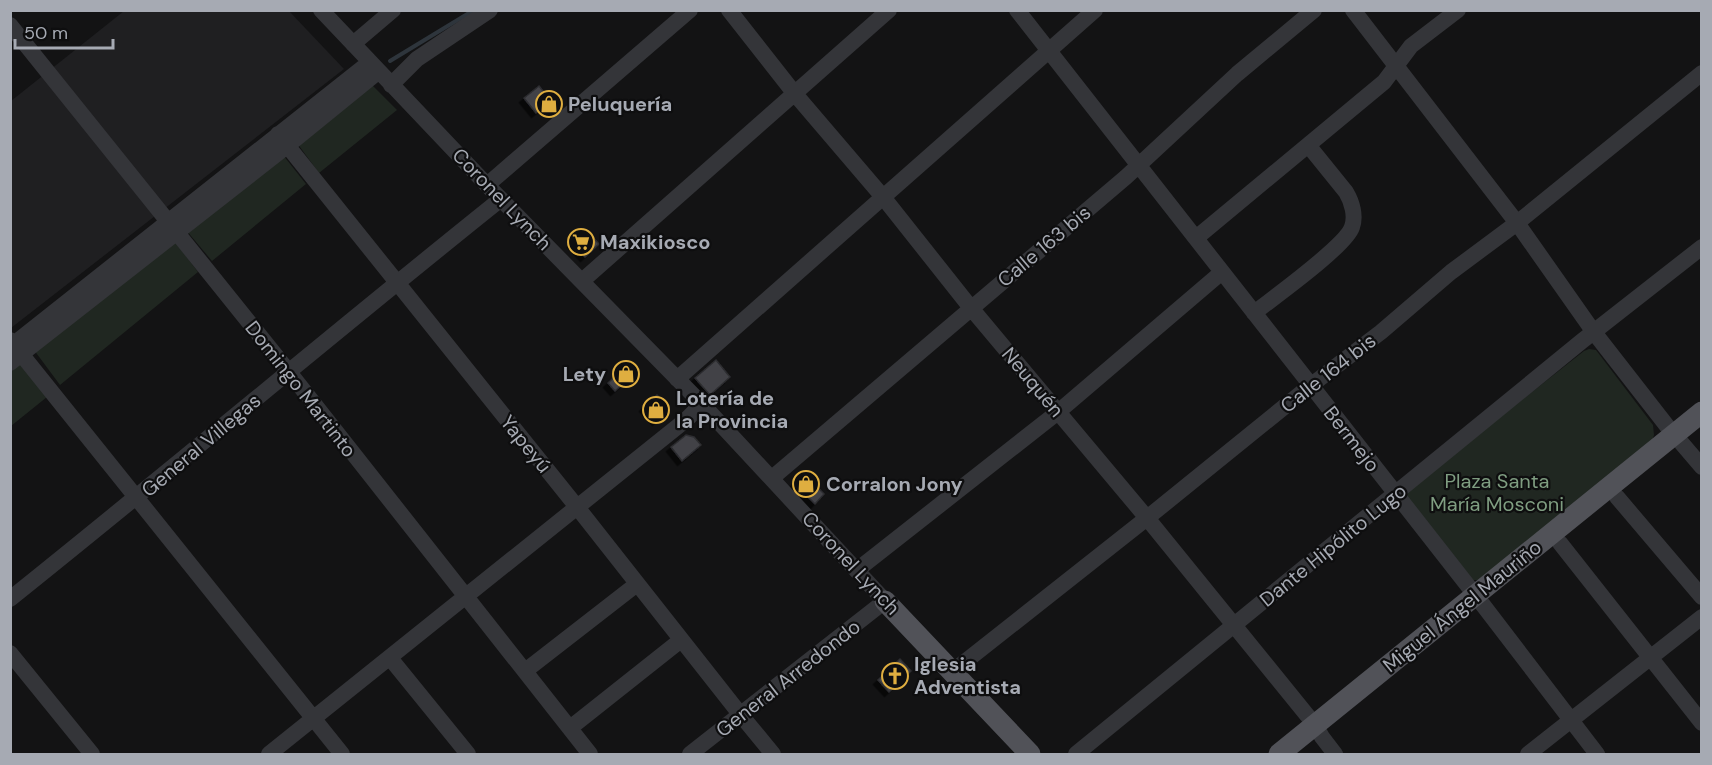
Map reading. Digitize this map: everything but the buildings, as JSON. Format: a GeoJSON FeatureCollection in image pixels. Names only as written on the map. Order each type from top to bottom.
{"type":"FeatureCollection","features":[{"type":"Feature","properties":{"kind":"main road","name":"Miguel Ángel Mauriño"},"geometry":{"type":"LineString","coordinates":[[1479,600],[1560,543],[1617,496],[1678,439],[1701,412]]}},
{"type":"Feature","properties":{"kind":"main road","name":"Miguel Ángel Mauriño"},"geometry":{"type":"LineString","coordinates":[[1278,754],[1318,731],[1678,439],[1701,428]]}},
{"type":"Feature","properties":{"kind":"main road","name":"Coronel Lynch"},"geometry":{"type":"LineString","coordinates":[[885,601],[1030,754]]}},
{"type":"Feature","properties":{"kind":"main road","name":"Miguel Ángel Mauriño"},"geometry":{"type":"LineString","coordinates":[[1301,754],[1318,731]]}},
{"type":"Feature","properties":{"kind":"street","name":"Coronel Lynch"},"geometry":{"type":"LineString","coordinates":[[321,10],[487,185],[702,404],[885,601]]}},
{"type":"Feature","properties":{"kind":"street"},"geometry":{"type":"LineString","coordinates":[[353,44],[393,10]]}},
{"type":"Feature","properties":{"kind":"street"},"geometry":{"type":"LineString","coordinates":[[391,85],[417,59],[490,10]]}},
{"type":"Feature","properties":{"kind":"street"},"geometry":{"type":"LineString","coordinates":[[487,185],[690,10]]}},
{"type":"Feature","properties":{"kind":"street","name":"Neuquén"},"geometry":{"type":"LineString","coordinates":[[729,10],[971,308],[1147,518],[1335,754]]}},
{"type":"Feature","properties":{"kind":"street"},"geometry":{"type":"LineString","coordinates":[[582,281],[889,10]]}},
{"type":"Feature","properties":{"kind":"street","name":"Bermejo"},"geometry":{"type":"LineString","coordinates":[[1017,10],[1597,754]]}},
{"type":"Feature","properties":{"kind":"street"},"geometry":{"type":"LineString","coordinates":[[677,379],[1095,10]]}},
{"type":"Feature","properties":{"kind":"street","name":"Calle 163 bis"},"geometry":{"type":"LineString","coordinates":[[771,478],[1126,177],[1237,74],[1314,10]]}},
{"type":"Feature","properties":{"kind":"street"},"geometry":{"type":"LineString","coordinates":[[1353,10],[1517,223],[1593,331],[1701,466]]}},
{"type":"Feature","properties":{"kind":"street"},"geometry":{"type":"LineString","coordinates":[[1196,238],[1384,82],[1411,46],[1458,10]]}},
{"type":"Feature","properties":{"kind":"street","name":"Domingo Martinto"},"geometry":{"type":"LineString","coordinates":[[10,24],[591,754]]}},
{"type":"Feature","properties":{"kind":"street"},"geometry":{"type":"LineString","coordinates":[[342,754],[137,498],[14,349],[374,66]]}},
{"type":"Feature","properties":{"kind":"street","name":"Calle 164 bis"},"geometry":{"type":"LineString","coordinates":[[952,672],[1381,332],[1451,273],[1517,223],[1701,73]]}},
{"type":"Feature","properties":{"kind":"street","name":"Yapeyú"},"geometry":{"type":"LineString","coordinates":[[282,140],[773,754]]}},
{"type":"Feature","properties":{"kind":"street"},"geometry":{"type":"LineString","coordinates":[[1254,313],[1331,252],[1351,230],[1354,220],[1351,200],[1308,145]]}},
{"type":"Feature","properties":{"kind":"street","name":"General Villegas"},"geometry":{"type":"LineString","coordinates":[[10,599],[137,498],[501,199]]}},
{"type":"Feature","properties":{"kind":"street","name":"Dante Hipólito Lugo"},"geometry":{"type":"LineString","coordinates":[[1076,754],[1593,331],[1701,247]]}},
{"type":"Feature","properties":{"kind":"street"},"geometry":{"type":"LineString","coordinates":[[857,570],[1058,412],[1222,273]]}},
{"type":"Feature","properties":{"kind":"street"},"geometry":{"type":"LineString","coordinates":[[269,754],[687,419],[702,404]]}},
{"type":"Feature","properties":{"kind":"street"},"geometry":{"type":"LineString","coordinates":[[1617,496],[1701,597]]}},
{"type":"Feature","properties":{"kind":"street"},"geometry":{"type":"LineString","coordinates":[[1560,543],[1701,723]]}},
{"type":"Feature","properties":{"kind":"street"},"geometry":{"type":"LineString","coordinates":[[525,671],[637,584]]}},
{"type":"Feature","properties":{"kind":"street","name":"General Arredondo"},"geometry":{"type":"LineString","coordinates":[[690,754],[885,601]]}},
{"type":"Feature","properties":{"kind":"street"},"geometry":{"type":"LineString","coordinates":[[1528,754],[1701,617]]}},
{"type":"Feature","properties":{"kind":"street"},"geometry":{"type":"LineString","coordinates":[[570,728],[681,640]]}},
{"type":"Feature","properties":{"kind":"street"},"geometry":{"type":"LineString","coordinates":[[10,653],[92,754]]}},
{"type":"Feature","properties":{"kind":"street"},"geometry":{"type":"LineString","coordinates":[[390,658],[468,754]]}},
{"type":"Feature","properties":{"kind":"shaded area"},"geometry":{"type":"Polygon","coordinates":[[[124,11],[289,11],[344,69],[11,328],[11,101],[124,11]]]}},
{"type":"Feature","properties":{"kind":"green space"},"geometry":{"type":"Polygon","coordinates":[[[372,85],[397,110],[319,173],[297,143],[372,85]]]}},
{"type":"Feature","properties":{"kind":"green space"},"geometry":{"type":"Polygon","coordinates":[[[283,155],[306,184],[212,261],[186,230],[283,155]]]}},
{"type":"Feature","properties":{"kind":"green space"},"geometry":{"type":"Polygon","coordinates":[[[174,240],[198,272],[60,385],[34,350],[174,240]]]}},
{"type":"Feature","properties":{"kind":"green space","name":"Plaza Santa María Mosconi"},"geometry":{"type":"Polygon","coordinates":[[[1589,349],[1596,350],[1653,425],[1654,435],[1651,444],[1481,580],[1471,580],[1406,501],[1406,491],[1589,349]]]}},
{"type":"Feature","properties":{"kind":"green space"},"geometry":{"type":"Polygon","coordinates":[[[20,364],[47,397],[11,426],[11,371],[20,364]]]}},
{"type":"Feature","properties":{"kind":"waterway"},"geometry":{"type":"LineString","coordinates":[[390,61],[474,10]]}},
{"type":"Feature","properties":{"kind":"place","name":"Peluquería"},"geometry":{"type":"Point","coordinates":[549,104]}},
{"type":"Feature","properties":{"kind":"place","name":"Maxikiosco"},"geometry":{"type":"Point","coordinates":[581,242]}},
{"type":"Feature","properties":{"kind":"place","name":"Lety"},"geometry":{"type":"Point","coordinates":[626,374]}},
{"type":"Feature","properties":{"kind":"place","name":"Lotería de la Provincia"},"geometry":{"type":"Point","coordinates":[656,410]}},
{"type":"Feature","properties":{"kind":"place","name":"Corralon Jony"},"geometry":{"type":"Point","coordinates":[806,484]}},
{"type":"Feature","properties":{"kind":"place","name":"Iglesia Adventista"},"geometry":{"type":"Point","coordinates":[895,676]}}]}
